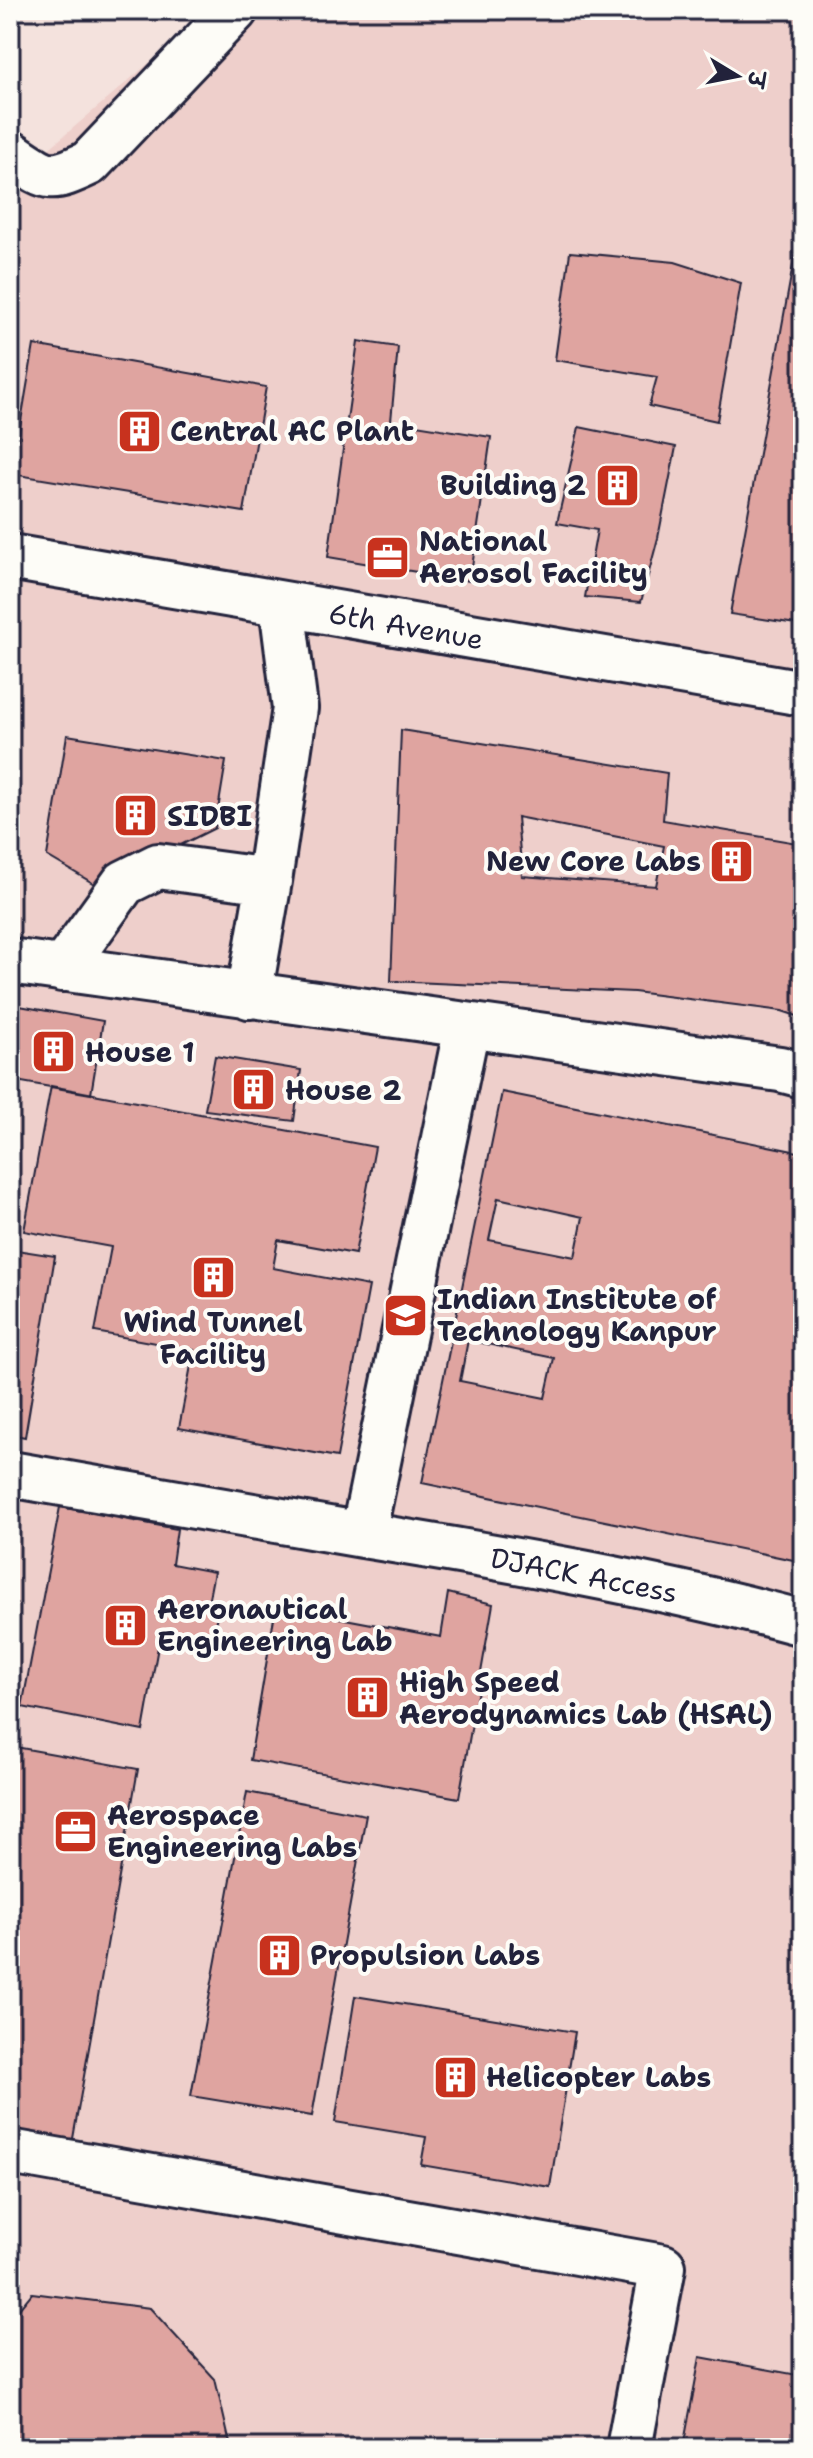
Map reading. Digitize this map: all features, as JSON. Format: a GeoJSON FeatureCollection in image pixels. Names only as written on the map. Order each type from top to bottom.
{"type":"FeatureCollection","features":[{"type":"Feature","properties":{"kind":"street"},"geometry":{"type":"LineString","coordinates":[[10,153],[41,174],[59,177],[89,163],[235,10]]}},
{"type":"Feature","properties":{"kind":"street","name":"6th Avenue"},"geometry":{"type":"LineString","coordinates":[[10,557],[803,693]]}},
{"type":"Feature","properties":{"kind":"street"},"geometry":{"type":"LineString","coordinates":[[249,996],[295,708],[282,605]]}},
{"type":"Feature","properties":{"kind":"street"},"geometry":{"type":"LineString","coordinates":[[62,969],[124,883],[158,866],[269,881]]}},
{"type":"Feature","properties":{"kind":"street"},"geometry":{"type":"LineString","coordinates":[[10,961],[780,1069],[803,1075]]}},
{"type":"Feature","properties":{"kind":"street"},"geometry":{"type":"LineString","coordinates":[[363,1535],[467,1026]]}},
{"type":"Feature","properties":{"kind":"street","name":"DJACK Access"},"geometry":{"type":"LineString","coordinates":[[10,1474],[545,1565],[803,1623]]}},
{"type":"Feature","properties":{"kind":"street"},"geometry":{"type":"LineString","coordinates":[[10,2152],[663,2267],[629,2448]]}},
{"type":"Feature","properties":{"kind":"shaded area","name":"Indian Institute of Technology Kanpur"},"geometry":{"type":"Polygon","coordinates":[[[211,10],[803,10],[803,2448],[10,2448],[10,182],[211,10]]]}},
{"type":"Feature","properties":{"kind":"building"},"geometry":{"type":"Polygon","coordinates":[[[800,226],[803,227],[803,625],[730,614],[800,226]]]}},
{"type":"Feature","properties":{"kind":"building"},"geometry":{"type":"Polygon","coordinates":[[[570,252],[675,262],[741,283],[717,421],[649,406],[657,377],[555,360],[570,252]]]}},
{"type":"Feature","properties":{"kind":"building"},"geometry":{"type":"Polygon","coordinates":[[[358,341],[398,347],[391,421],[491,437],[470,581],[328,557],[358,341]]]}},
{"type":"Feature","properties":{"kind":"building","name":"Central AC Plant"},"geometry":{"type":"Polygon","coordinates":[[[34,345],[266,387],[244,512],[12,474],[34,345]]]}},
{"type":"Feature","properties":{"kind":"building","name":"Building 2"},"geometry":{"type":"Polygon","coordinates":[[[579,427],[676,447],[658,538],[641,602],[585,597],[597,530],[557,523],[579,427]]]}},
{"type":"Feature","properties":{"kind":"building","name":"New Core Labs"},"geometry":{"type":"Polygon","coordinates":[[[401,730],[667,773],[663,820],[803,844],[803,1018],[782,1011],[634,992],[391,981],[401,730]],[[517,817],[522,876],[656,886],[664,846],[517,817]]]}},
{"type":"Feature","properties":{"kind":"building","name":"SIDBI"},"geometry":{"type":"Polygon","coordinates":[[[67,735],[226,761],[215,828],[98,886],[47,856],[67,735]]]}},
{"type":"Feature","properties":{"kind":"building","name":"House 1"},"geometry":{"type":"Polygon","coordinates":[[[14,1005],[103,1021],[91,1094],[10,1080],[10,1024],[14,1005]]]}},
{"type":"Feature","properties":{"kind":"building","name":"House 2"},"geometry":{"type":"Polygon","coordinates":[[[215,1056],[301,1070],[294,1121],[205,1110],[215,1056]]]}},
{"type":"Feature","properties":{"kind":"building","name":"Wind Tunnel Facility"},"geometry":{"type":"Polygon","coordinates":[[[51,1086],[375,1147],[355,1254],[278,1240],[273,1268],[369,1286],[337,1457],[179,1428],[194,1350],[95,1332],[111,1247],[24,1231],[51,1086]]]}},
{"type":"Feature","properties":{"kind":"building"},"geometry":{"type":"Polygon","coordinates":[[[502,1092],[803,1153],[803,1562],[422,1483],[502,1092]],[[498,1198],[489,1240],[575,1257],[583,1217],[498,1198]],[[468,1340],[460,1381],[545,1398],[554,1358],[468,1340]]]}},
{"type":"Feature","properties":{"kind":"building"},"geometry":{"type":"Polygon","coordinates":[[[10,1249],[55,1256],[25,1437],[10,1434],[10,1249]]]}},
{"type":"Feature","properties":{"kind":"building","name":"Aeronautical Engineering Lab"},"geometry":{"type":"Polygon","coordinates":[[[60,1507],[177,1529],[172,1564],[214,1572],[207,1608],[218,1610],[210,1650],[159,1641],[143,1731],[22,1707],[60,1507]]]}},
{"type":"Feature","properties":{"kind":"building","name":"High Speed Aerodynamics Lab (HSAL)"},"geometry":{"type":"Polygon","coordinates":[[[448,1593],[493,1604],[459,1798],[250,1760],[276,1606],[441,1637],[448,1593]]]}},
{"type":"Feature","properties":{"kind":"building"},"geometry":{"type":"Polygon","coordinates":[[[10,1746],[138,1769],[71,2150],[10,2139],[10,1746]]]}},
{"type":"Feature","properties":{"kind":"building","name":"Propulsion Labs"},"geometry":{"type":"Polygon","coordinates":[[[247,1792],[366,1815],[312,2116],[191,2096],[247,1792]]]}},
{"type":"Feature","properties":{"kind":"building","name":"Helicopter Labs"},"geometry":{"type":"Polygon","coordinates":[[[355,1996],[575,2032],[550,2187],[421,2165],[426,2137],[335,2122],[355,1996]]]}},
{"type":"Feature","properties":{"kind":"building"},"geometry":{"type":"Polygon","coordinates":[[[32,2293],[150,2308],[215,2379],[231,2448],[10,2448],[10,2320],[32,2293]]]}},
{"type":"Feature","properties":{"kind":"building"},"geometry":{"type":"Polygon","coordinates":[[[700,2357],[803,2376],[803,2448],[683,2448],[700,2357]]]}},
{"type":"Feature","properties":{"kind":"place","name":"Central AC Plant"},"geometry":{"type":"Point","coordinates":[139,431]}},
{"type":"Feature","properties":{"kind":"place","name":"Building 2"},"geometry":{"type":"Point","coordinates":[617,485]}},
{"type":"Feature","properties":{"kind":"place","name":"National Aerosol Facility"},"geometry":{"type":"Point","coordinates":[388,557]}},
{"type":"Feature","properties":{"kind":"place","name":"SIDBI"},"geometry":{"type":"Point","coordinates":[136,816]}},
{"type":"Feature","properties":{"kind":"place","name":"New Core Labs"},"geometry":{"type":"Point","coordinates":[732,861]}},
{"type":"Feature","properties":{"kind":"place","name":"House 1"},"geometry":{"type":"Point","coordinates":[54,1052]}},
{"type":"Feature","properties":{"kind":"place","name":"House 2"},"geometry":{"type":"Point","coordinates":[254,1090]}},
{"type":"Feature","properties":{"kind":"place","name":"Wind Tunnel Facility"},"geometry":{"type":"Point","coordinates":[213,1277]}},
{"type":"Feature","properties":{"kind":"place","name":"Indian Institute of Technology Kanpur"},"geometry":{"type":"Point","coordinates":[406,1315]}},
{"type":"Feature","properties":{"kind":"place","name":"Aeronautical Engineering Lab"},"geometry":{"type":"Point","coordinates":[126,1625]}},
{"type":"Feature","properties":{"kind":"place","name":"High Speed Aerodynamics Lab (HSAL)"},"geometry":{"type":"Point","coordinates":[368,1698]}},
{"type":"Feature","properties":{"kind":"place","name":"Aerospace Engineering Labs"},"geometry":{"type":"Point","coordinates":[76,1831]}},
{"type":"Feature","properties":{"kind":"place","name":"Propulsion Labs"},"geometry":{"type":"Point","coordinates":[279,1955]}},
{"type":"Feature","properties":{"kind":"place","name":"Helicopter Labs"},"geometry":{"type":"Point","coordinates":[455,2077]}}]}
